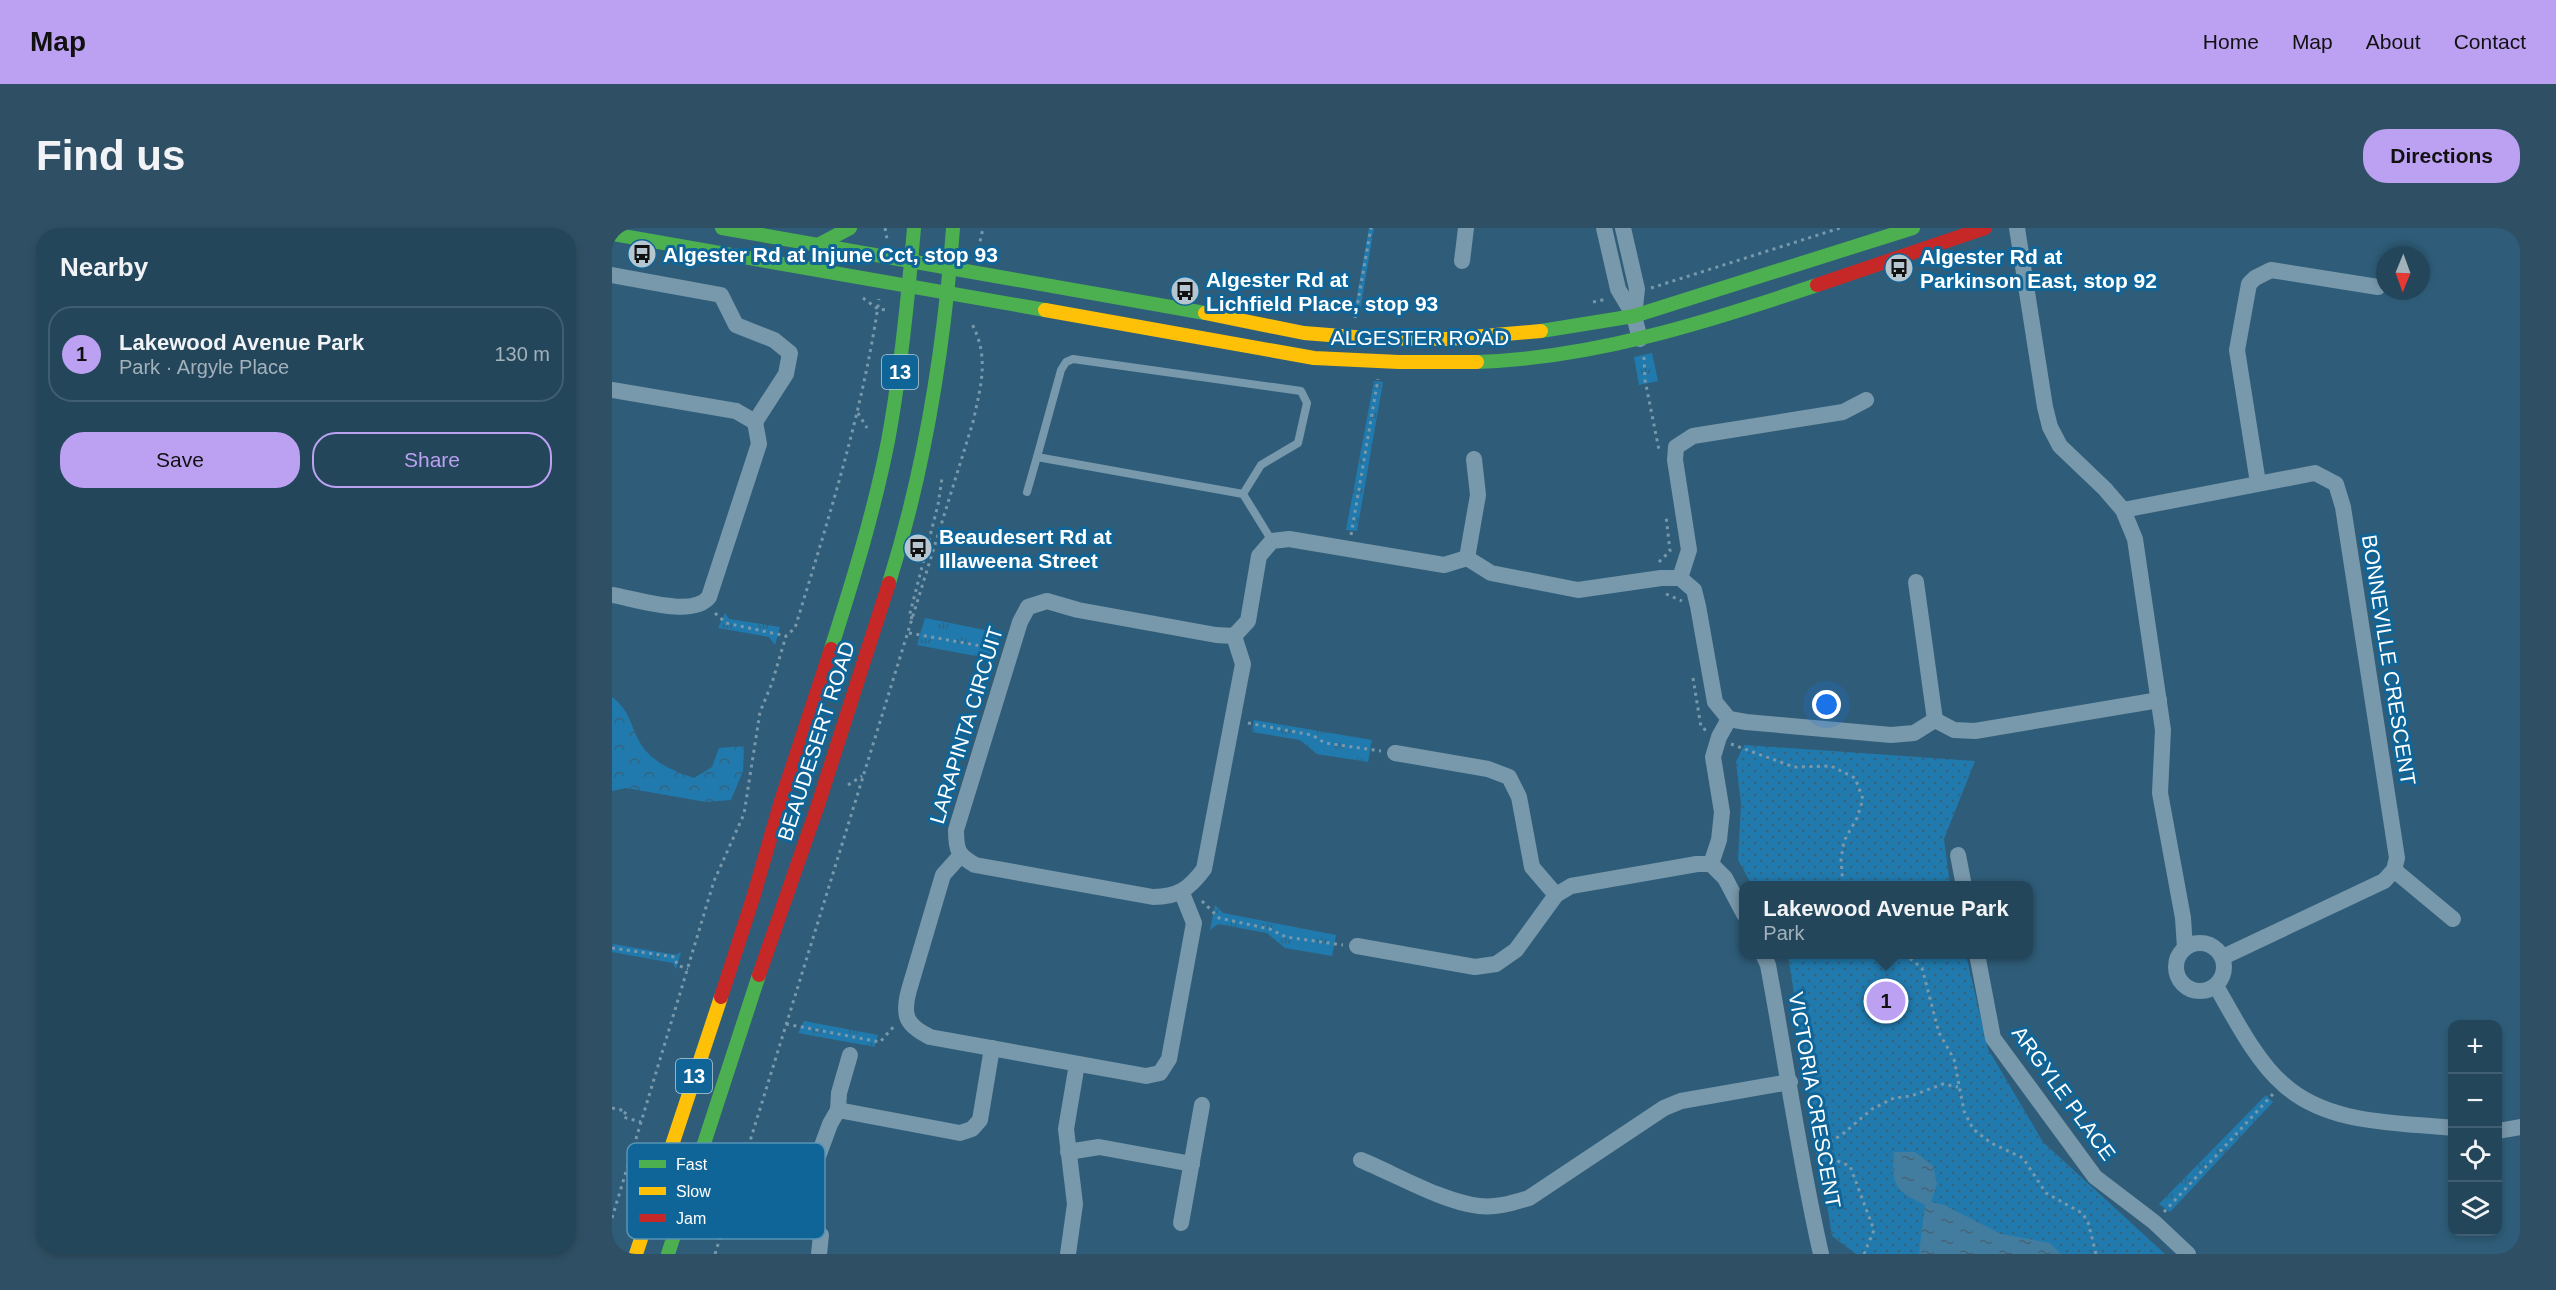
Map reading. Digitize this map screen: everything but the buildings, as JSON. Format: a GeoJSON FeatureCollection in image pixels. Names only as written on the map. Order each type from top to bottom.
{"type":"FeatureCollection","features":[{"type":"Feature","properties":{"kind":"main road","name":"ALGESTER ROAD"},"geometry":{"type":"LineString","coordinates":[[722,228],[1224,316],[1304,333],[1367,338],[1449,339],[1525,334],[1634,316],[1913,228]]}},
{"type":"Feature","properties":{"kind":"main road"},"geometry":{"type":"LineString","coordinates":[[818,245],[850,228]]}},
{"type":"Feature","properties":{"kind":"main road","name":"BEAUDESERT ROAD"},"geometry":{"type":"LineString","coordinates":[[672,1143],[753,898],[768,840],[841,618],[872,513],[895,403],[910,287],[914,228]]}},
{"type":"Feature","properties":{"kind":"main road","name":"BEAUDESERT ROAD"},"geometry":{"type":"LineString","coordinates":[[705,1143],[891,582],[928,432],[948,294],[953,228]]}},
{"type":"Feature","properties":{"kind":"main road","name":"ALGESTER ROAD"},"geometry":{"type":"LineString","coordinates":[[612,234],[1314,358],[1463,363],[1542,357],[1640,339],[1772,300],[1985,228]]}},
{"type":"Feature","properties":{"kind":"main road","name":"BEAUDESERT ROAD"},"geometry":{"type":"LineString","coordinates":[[636,1254],[641,1239]]}},
{"type":"Feature","properties":{"kind":"main road","name":"BEAUDESERT ROAD"},"geometry":{"type":"LineString","coordinates":[[668,1254],[673,1239]]}},
{"type":"Feature","properties":{"kind":"street"},"geometry":{"type":"LineString","coordinates":[[1462,261],[1466,228]]}},
{"type":"Feature","properties":{"kind":"street"},"geometry":{"type":"LineString","coordinates":[[1604,228],[1618,289],[1634,316],[1640,339]]}},
{"type":"Feature","properties":{"kind":"street"},"geometry":{"type":"LineString","coordinates":[[1623,228],[1637,289],[1634,316]]}},
{"type":"Feature","properties":{"kind":"street"},"geometry":{"type":"LineString","coordinates":[[2017,228],[2050,427],[2060,446],[2105,489],[2123,510],[2135,539],[2163,730],[2160,793],[2183,918],[2185,948]]}},
{"type":"Feature","properties":{"kind":"street"},"geometry":{"type":"LineString","coordinates":[[2258,483],[2237,350],[2250,284],[2255,278],[2271,270],[2376,287]]}},
{"type":"Feature","properties":{"kind":"street"},"geometry":{"type":"LineString","coordinates":[[612,275],[721,295],[736,325],[774,340],[790,354],[786,374],[755,422],[759,444],[710,597],[704,604],[686,608],[612,595]]}},
{"type":"Feature","properties":{"kind":"street"},"geometry":{"type":"LineString","coordinates":[[612,390],[736,411],[755,422]]}},
{"type":"Feature","properties":{"kind":"street"},"geometry":{"type":"LineString","coordinates":[[1680,578],[1689,550],[1675,460],[1676,447],[1693,436],[1843,412],[1866,400]]}},
{"type":"Feature","properties":{"kind":"street"},"geometry":{"type":"LineString","coordinates":[[1467,558],[1478,495],[1474,459]]}},
{"type":"Feature","properties":{"kind":"street","name":"BONNEVILLE CRESCENT"},"geometry":{"type":"LineString","coordinates":[[2123,510],[2315,473],[2336,484],[2343,507],[2397,858],[2394,870]]}},
{"type":"Feature","properties":{"kind":"street"},"geometry":{"type":"LineString","coordinates":[[960,856],[943,875],[905,1004],[906,1017],[915,1029],[930,1037],[1077,1064],[1146,1076],[1160,1073],[1169,1059],[1194,923],[1184,897],[1204,869],[1243,664],[1234,636],[1248,621],[1259,556],[1272,541],[1289,539],[1444,565],[1467,558],[1491,573],[1578,590],[1661,578],[1680,578],[1694,590],[1715,702],[1729,719],[1891,735],[1914,733],[1935,720]]}},
{"type":"Feature","properties":{"kind":"street"},"geometry":{"type":"LineString","coordinates":[[1916,582],[1935,720]]}},
{"type":"Feature","properties":{"kind":"street","name":"LARAPINTA CIRCUIT"},"geometry":{"type":"LineString","coordinates":[[1184,897],[1154,897],[975,865],[960,856],[956,843],[956,831],[1020,622],[1028,607],[1047,601],[1078,610],[1215,635],[1234,636]]}},
{"type":"Feature","properties":{"kind":"street"},"geometry":{"type":"LineString","coordinates":[[1935,720],[1954,730],[1975,731],[2159,700]]}},
{"type":"Feature","properties":{"kind":"street"},"geometry":{"type":"LineString","coordinates":[[1711,864],[1719,840],[1722,812],[1713,757],[1719,738],[1729,719]]}},
{"type":"Feature","properties":{"kind":"street"},"geometry":{"type":"LineString","coordinates":[[1395,753],[1488,769],[1509,777],[1520,797],[1532,867],[1556,895]]}},
{"type":"Feature","properties":{"kind":"street"},"geometry":{"type":"LineString","coordinates":[[1958,855],[1963,881]]}},
{"type":"Feature","properties":{"kind":"street"},"geometry":{"type":"LineString","coordinates":[[1357,946],[1475,967],[1496,963],[1516,950],[1556,895],[1571,885],[1697,864],[1711,864],[1725,878],[1739,906]]}},
{"type":"Feature","properties":{"kind":"street"},"geometry":{"type":"LineString","coordinates":[[2223,957],[2384,881],[2394,870],[2453,920]]}},
{"type":"Feature","properties":{"kind":"street"},"geometry":{"type":"LineString","coordinates":[[2193,944],[2208,944],[2216,948],[2223,957],[2224,973],[2216,986],[2199,992],[2183,985],[2176,970],[2177,961],[2185,948],[2193,944]]}},
{"type":"Feature","properties":{"kind":"street","name":"VICTORIA CRESCENT"},"geometry":{"type":"LineString","coordinates":[[1766,959],[1790,1082],[1805,1184],[1821,1254]]}},
{"type":"Feature","properties":{"kind":"street","name":"ARGYLE PLACE"},"geometry":{"type":"LineString","coordinates":[[1978,959],[1993,1038],[2095,1177],[2154,1222],[2188,1254]]}},
{"type":"Feature","properties":{"kind":"street"},"geometry":{"type":"LineString","coordinates":[[2216,986],[2250,1045],[2283,1084],[2312,1103],[2335,1113],[2363,1119],[2448,1128]]}},
{"type":"Feature","properties":{"kind":"street"},"geometry":{"type":"LineString","coordinates":[[838,1110],[960,1133],[972,1130],[980,1120],[992,1048]]}},
{"type":"Feature","properties":{"kind":"street"},"geometry":{"type":"LineString","coordinates":[[823,1143],[838,1110],[839,1093],[850,1054]]}},
{"type":"Feature","properties":{"kind":"street"},"geometry":{"type":"LineString","coordinates":[[1068,1254],[1075,1204],[1066,1129],[1077,1064]]}},
{"type":"Feature","properties":{"kind":"street"},"geometry":{"type":"LineString","coordinates":[[1361,1160],[1460,1203],[1481,1206],[1505,1205],[1529,1197],[1664,1108],[1681,1101],[1790,1082]]}},
{"type":"Feature","properties":{"kind":"street"},"geometry":{"type":"LineString","coordinates":[[1181,1223],[1202,1105]]}},
{"type":"Feature","properties":{"kind":"street"},"geometry":{"type":"LineString","coordinates":[[2502,1130],[2520,1127]]}},
{"type":"Feature","properties":{"kind":"street"},"geometry":{"type":"LineString","coordinates":[[1068,1152],[1099,1148],[1192,1164]]}},
{"type":"Feature","properties":{"kind":"street"},"geometry":{"type":"LineString","coordinates":[[819,1254],[821,1239]]}},
{"type":"Feature","properties":{"kind":"lane"},"geometry":{"type":"LineString","coordinates":[[1027,492],[1062,370],[1066,362],[1073,359],[1301,391],[1307,403],[1298,443],[1261,465],[1243,494]]}},
{"type":"Feature","properties":{"kind":"lane"},"geometry":{"type":"LineString","coordinates":[[1037,457],[1243,494],[1272,541]]}},
{"type":"Feature","properties":{"kind":"path"},"geometry":{"type":"LineString","coordinates":[[885,228],[887,240]]}},
{"type":"Feature","properties":{"kind":"path"},"geometry":{"type":"LineString","coordinates":[[977,254],[982,228]]}},
{"type":"Feature","properties":{"kind":"path"},"geometry":{"type":"LineString","coordinates":[[1355,318],[1371,228]]}},
{"type":"Feature","properties":{"kind":"path"},"geometry":{"type":"LineString","coordinates":[[635,1143],[714,880],[744,814],[760,712],[772,683],[786,636],[795,628],[842,476],[876,330],[878,309],[858,297]]}},
{"type":"Feature","properties":{"kind":"path"},"geometry":{"type":"LineString","coordinates":[[750,1143],[953,490],[978,400],[983,356],[978,335],[971,322]]}},
{"type":"Feature","properties":{"kind":"path"},"geometry":{"type":"LineString","coordinates":[[1349,549],[1379,375]]}},
{"type":"Feature","properties":{"kind":"path"},"geometry":{"type":"LineString","coordinates":[[704,604],[726,623],[786,636]]}},
{"type":"Feature","properties":{"kind":"path"},"geometry":{"type":"LineString","coordinates":[[909,633],[1011,651]]}},
{"type":"Feature","properties":{"kind":"path"},"geometry":{"type":"LineString","coordinates":[[1231,720],[1312,735],[1325,743],[1395,753]]}},
{"type":"Feature","properties":{"kind":"path"},"geometry":{"type":"LineString","coordinates":[[1719,738],[1794,767],[1831,766],[1855,778],[1863,799],[1857,818],[1845,841],[1841,859],[1843,881]]}},
{"type":"Feature","properties":{"kind":"path"},"geometry":{"type":"LineString","coordinates":[[1184,897],[1196,898],[1204,902],[1219,918],[1270,928],[1286,937],[1357,946]]}},
{"type":"Feature","properties":{"kind":"path"},"geometry":{"type":"LineString","coordinates":[[612,948],[675,957],[677,965],[688,969]]}},
{"type":"Feature","properties":{"kind":"path"},"geometry":{"type":"LineString","coordinates":[[1910,959],[1922,968],[1939,1033],[1954,1059],[1964,1111],[1973,1129],[1990,1143],[2023,1158],[2046,1193],[2082,1213],[2088,1222],[2096,1254]]}},
{"type":"Feature","properties":{"kind":"path"},"geometry":{"type":"LineString","coordinates":[[786,1024],[880,1042],[896,1023],[902,1033]]}},
{"type":"Feature","properties":{"kind":"path"},"geometry":{"type":"LineString","coordinates":[[1864,1254],[1874,1230],[1850,1166],[1815,1152],[1844,1133],[1872,1109],[1894,1098],[1911,1096],[1943,1084],[1958,1087]]}},
{"type":"Feature","properties":{"kind":"path"},"geometry":{"type":"LineString","coordinates":[[2154,1222],[2283,1084]]}},
{"type":"Feature","properties":{"kind":"path"},"geometry":{"type":"LineString","coordinates":[[612,1108],[626,1111],[623,1117],[641,1122]]}},
{"type":"Feature","properties":{"kind":"path"},"geometry":{"type":"LineString","coordinates":[[612,1218],[627,1168]]}},
{"type":"Feature","properties":{"kind":"path"},"geometry":{"type":"LineString","coordinates":[[716,1254],[721,1239]]}},
{"type":"Feature","properties":{"kind":"green space"},"geometry":{"type":"Polygon","coordinates":[[[1369,228],[1374,228],[1360,311],[1354,313],[1369,228]]]}},
{"type":"Feature","properties":{"kind":"green space"},"geometry":{"type":"Polygon","coordinates":[[[1652,353],[1658,381],[1639,385],[1634,357],[1652,353]]]}},
{"type":"Feature","properties":{"kind":"green space"},"geometry":{"type":"Polygon","coordinates":[[[1374,381],[1383,382],[1357,531],[1346,530],[1374,381]]]}},
{"type":"Feature","properties":{"kind":"green space"},"geometry":{"type":"Polygon","coordinates":[[[725,613],[729,619],[780,627],[775,645],[769,637],[718,628],[725,613]]]}},
{"type":"Feature","properties":{"kind":"green space"},"geometry":{"type":"Polygon","coordinates":[[[925,618],[1000,633],[992,659],[917,645],[925,618]]]}},
{"type":"Feature","properties":{"kind":"green space"},"geometry":{"type":"Polygon","coordinates":[[[612,697],[625,710],[637,737],[647,752],[669,768],[685,775],[694,778],[712,767],[719,748],[744,746],[743,771],[731,800],[706,802],[626,788],[612,791],[612,697]]]}},
{"type":"Feature","properties":{"kind":"green space"},"geometry":{"type":"Polygon","coordinates":[[[1254,720],[1372,740],[1368,762],[1317,754],[1300,740],[1252,732],[1254,720]]]}},
{"type":"Feature","properties":{"kind":"green space"},"geometry":{"type":"Polygon","coordinates":[[[1744,745],[1975,761],[1944,839],[1949,881],[1750,881],[1738,860],[1741,804],[1736,762],[1744,745]]]}},
{"type":"Feature","properties":{"kind":"green space"},"geometry":{"type":"Polygon","coordinates":[[[1215,905],[1223,913],[1336,935],[1332,956],[1285,948],[1267,933],[1218,924],[1210,930],[1215,905]]]}},
{"type":"Feature","properties":{"kind":"green space"},"geometry":{"type":"Polygon","coordinates":[[[613,944],[676,955],[681,952],[676,969],[673,963],[612,952],[613,944]]]}},
{"type":"Feature","properties":{"kind":"green space"},"geometry":{"type":"Polygon","coordinates":[[[1789,959],[1967,959],[1988,1049],[2043,1142],[2165,1254],[1856,1254],[1832,1236],[1789,959]]]}},
{"type":"Feature","properties":{"kind":"green space"},"geometry":{"type":"Polygon","coordinates":[[[804,1021],[878,1035],[875,1047],[798,1033],[804,1021]]]}},
{"type":"Feature","properties":{"kind":"green space"},"geometry":{"type":"Polygon","coordinates":[[[2266,1095],[2273,1102],[2170,1212],[2159,1204],[2266,1095]]]}},
{"type":"Feature","properties":{"kind":"water"},"geometry":{"type":"Polygon","coordinates":[[[1894,1152],[1915,1152],[1933,1166],[1937,1184],[1931,1202],[1944,1205],[2001,1234],[2050,1243],[2061,1254],[1919,1254],[1925,1205],[1901,1191],[1897,1186],[1893,1173],[1894,1152]]]}},
{"type":"Feature","properties":{"kind":"traffic: fast"},"geometry":{"type":"LineString","coordinates":[[722,228],[1205,313]]}},
{"type":"Feature","properties":{"kind":"traffic: fast"},"geometry":{"type":"LineString","coordinates":[[818,245],[850,228]]}},
{"type":"Feature","properties":{"kind":"traffic: fast"},"geometry":{"type":"LineString","coordinates":[[831,649],[870,520],[888,441],[904,335],[914,228]]}},
{"type":"Feature","properties":{"kind":"traffic: fast"},"geometry":{"type":"LineString","coordinates":[[889,583],[913,496],[931,408],[944,318],[953,228]]}},
{"type":"Feature","properties":{"kind":"traffic: fast"},"geometry":{"type":"LineString","coordinates":[[1541,331],[1634,316],[1913,228]]}},
{"type":"Feature","properties":{"kind":"traffic: fast"},"geometry":{"type":"LineString","coordinates":[[612,234],[1045,310]]}},
{"type":"Feature","properties":{"kind":"traffic: fast"},"geometry":{"type":"LineString","coordinates":[[1477,362],[1521,359],[1607,346],[1692,325],[1817,285]]}},
{"type":"Feature","properties":{"kind":"traffic: fast"},"geometry":{"type":"LineString","coordinates":[[704,1143],[759,975]]}},
{"type":"Feature","properties":{"kind":"traffic: fast"},"geometry":{"type":"LineString","coordinates":[[668,1254],[673,1239]]}},
{"type":"Feature","properties":{"kind":"traffic: slow"},"geometry":{"type":"LineString","coordinates":[[1045,310],[1314,358],[1399,362],[1477,362]]}},
{"type":"Feature","properties":{"kind":"traffic: slow"},"geometry":{"type":"LineString","coordinates":[[1205,313],[1304,333],[1367,338],[1449,339],[1541,331]]}},
{"type":"Feature","properties":{"kind":"traffic: slow"},"geometry":{"type":"LineString","coordinates":[[673,1143],[721,997]]}},
{"type":"Feature","properties":{"kind":"traffic: slow"},"geometry":{"type":"LineString","coordinates":[[636,1254],[641,1239]]}},
{"type":"Feature","properties":{"kind":"traffic: jam"},"geometry":{"type":"LineString","coordinates":[[1817,285],[1985,228]]}},
{"type":"Feature","properties":{"kind":"traffic: jam"},"geometry":{"type":"LineString","coordinates":[[759,975],[818,805],[889,583]]}},
{"type":"Feature","properties":{"kind":"traffic: jam"},"geometry":{"type":"LineString","coordinates":[[721,997],[781,801],[831,649]]}},
{"type":"Feature","properties":{"kind":"place","name":"Algester Rd at Injune Cct, stop 93"},"geometry":{"type":"Point","coordinates":[642,254]}},
{"type":"Feature","properties":{"kind":"place","name":"Algester Rd at Parkinson East, stop 92"},"geometry":{"type":"Point","coordinates":[1899,268]}},
{"type":"Feature","properties":{"kind":"place","name":"Algester Rd at Lichfield Place, stop 93"},"geometry":{"type":"Point","coordinates":[1185,291]}},
{"type":"Feature","properties":{"kind":"place","name":"Beaudesert Rd at Illaweena Street"},"geometry":{"type":"Point","coordinates":[918,548]}},
{"type":"Feature","properties":{"kind":"place","name":"Lakewood Avenue Park"},"geometry":{"type":"Point","coordinates":[1886,1001]}}]}
